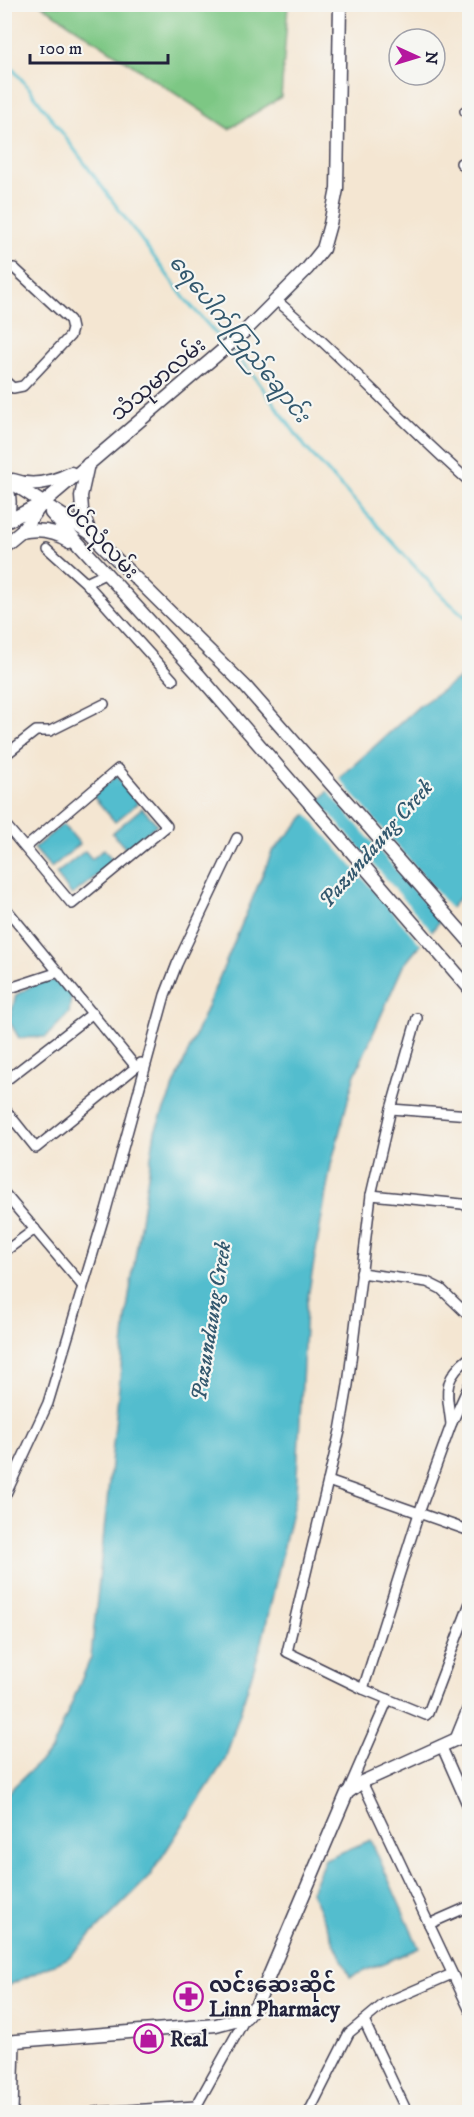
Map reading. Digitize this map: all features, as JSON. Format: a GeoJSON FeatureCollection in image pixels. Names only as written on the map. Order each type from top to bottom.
{"type":"FeatureCollection","features":[{"type":"Feature","properties":{"kind":"main road","name":"သံသုမာလမ်း"},"geometry":{"type":"LineString","coordinates":[[4,546],[21,532],[42,504],[245,331],[307,270],[323,249],[337,189],[340,4]]}},
{"type":"Feature","properties":{"kind":"main road"},"geometry":{"type":"LineString","coordinates":[[4,478],[34,484],[66,476],[88,464]]}},
{"type":"Feature","properties":{"kind":"main road"},"geometry":{"type":"LineString","coordinates":[[88,464],[81,496],[82,510],[90,533]]}},
{"type":"Feature","properties":{"kind":"main road"},"geometry":{"type":"LineString","coordinates":[[4,478],[42,504]]}},
{"type":"Feature","properties":{"kind":"main road"},"geometry":{"type":"LineString","coordinates":[[4,483],[10,500],[6,522]]}},
{"type":"Feature","properties":{"kind":"main road","name":"သံသုမာလမ်း"},"geometry":{"type":"LineString","coordinates":[[6,522],[42,504]]}},
{"type":"Feature","properties":{"kind":"main road","name":"ပင်လုံလမ်း"},"geometry":{"type":"LineString","coordinates":[[42,504],[90,533],[245,686],[470,942]]}},
{"type":"Feature","properties":{"kind":"main road","name":"ပင်လုံလမ်း"},"geometry":{"type":"LineString","coordinates":[[42,504],[198,674],[468,987]]}},
{"type":"Feature","properties":{"kind":"main road"},"geometry":{"type":"LineString","coordinates":[[21,532],[47,530],[59,533],[79,546]]}},
{"type":"Feature","properties":{"kind":"main road"},"geometry":{"type":"LineString","coordinates":[[10,2042],[216,2025],[246,2017],[257,2004],[347,1793],[362,1782],[470,1733]]}},
{"type":"Feature","properties":{"kind":"street"},"geometry":{"type":"LineString","coordinates":[[461,163],[470,173]]}},
{"type":"Feature","properties":{"kind":"street"},"geometry":{"type":"LineString","coordinates":[[4,269],[14,268],[70,320],[72,329],[70,336],[23,387],[13,388],[4,380]]}},
{"type":"Feature","properties":{"kind":"street"},"geometry":{"type":"LineString","coordinates":[[276,300],[470,482]]}},
{"type":"Feature","properties":{"kind":"street"},"geometry":{"type":"LineString","coordinates":[[46,547],[86,583],[173,680]]}},
{"type":"Feature","properties":{"kind":"street"},"geometry":{"type":"LineString","coordinates":[[86,583],[106,573]]}},
{"type":"Feature","properties":{"kind":"street"},"geometry":{"type":"LineString","coordinates":[[4,756],[36,731],[50,731],[104,704]]}},
{"type":"Feature","properties":{"kind":"street"},"geometry":{"type":"LineString","coordinates":[[4,823],[72,904],[167,826],[118,769],[25,848]]}},
{"type":"Feature","properties":{"kind":"street"},"geometry":{"type":"LineString","coordinates":[[4,1498],[8,1482],[48,1403],[165,995],[177,964],[237,838]]}},
{"type":"Feature","properties":{"kind":"street"},"geometry":{"type":"LineString","coordinates":[[4,906],[136,1067]]}},
{"type":"Feature","properties":{"kind":"street"},"geometry":{"type":"LineString","coordinates":[[4,990],[59,972]]}},
{"type":"Feature","properties":{"kind":"street"},"geometry":{"type":"LineString","coordinates":[[4,1082],[93,1013]]}},
{"type":"Feature","properties":{"kind":"street"},"geometry":{"type":"LineString","coordinates":[[417,1018],[391,1109],[371,1195],[348,1385],[328,1482],[287,1652],[363,1689],[423,1714],[428,1713],[470,1603]]}},
{"type":"Feature","properties":{"kind":"street"},"geometry":{"type":"LineString","coordinates":[[4,1108],[36,1148],[149,1056]]}},
{"type":"Feature","properties":{"kind":"street"},"geometry":{"type":"LineString","coordinates":[[391,1109],[470,1115]]}},
{"type":"Feature","properties":{"kind":"street"},"geometry":{"type":"LineString","coordinates":[[4,1193],[82,1285]]}},
{"type":"Feature","properties":{"kind":"street"},"geometry":{"type":"LineString","coordinates":[[371,1195],[462,1204],[470,1207]]}},
{"type":"Feature","properties":{"kind":"street"},"geometry":{"type":"LineString","coordinates":[[4,1252],[34,1229]]}},
{"type":"Feature","properties":{"kind":"street"},"geometry":{"type":"LineString","coordinates":[[361,1273],[427,1282],[441,1290],[470,1317]]}},
{"type":"Feature","properties":{"kind":"street"},"geometry":{"type":"LineString","coordinates":[[451,1425],[448,1380],[456,1368],[470,1357]]}},
{"type":"Feature","properties":{"kind":"street"},"geometry":{"type":"LineString","coordinates":[[363,1689],[419,1513],[451,1425],[470,1383]]}},
{"type":"Feature","properties":{"kind":"street"},"geometry":{"type":"LineString","coordinates":[[328,1482],[470,1531]]}},
{"type":"Feature","properties":{"kind":"street"},"geometry":{"type":"LineString","coordinates":[[347,1793],[388,1699]]}},
{"type":"Feature","properties":{"kind":"street"},"geometry":{"type":"LineString","coordinates":[[455,1739],[470,1702]]}},
{"type":"Feature","properties":{"kind":"street"},"geometry":{"type":"LineString","coordinates":[[441,1745],[470,1811]]}},
{"type":"Feature","properties":{"kind":"street"},"geometry":{"type":"LineString","coordinates":[[362,1782],[470,2011]]}},
{"type":"Feature","properties":{"kind":"street"},"geometry":{"type":"LineString","coordinates":[[429,1924],[470,1906]]}},
{"type":"Feature","properties":{"kind":"street"},"geometry":{"type":"LineString","coordinates":[[309,2112],[349,2033],[385,2003],[452,1974]]}},
{"type":"Feature","properties":{"kind":"street"},"geometry":{"type":"LineString","coordinates":[[94,2112],[195,2109],[246,2017]]}},
{"type":"Feature","properties":{"kind":"street"},"geometry":{"type":"LineString","coordinates":[[364,2021],[407,2112]]}},
{"type":"Feature","properties":{"kind":"street"},"geometry":{"type":"LineString","coordinates":[[10,2042],[13,2112]]}},
{"type":"Feature","properties":{"kind":"green space"},"geometry":{"type":"Polygon","coordinates":[[[41,5],[288,5],[281,97],[229,129],[41,5]]]}},
{"type":"Feature","properties":{"kind":"water","name":"Pazundaung Creek"},"geometry":{"type":"Polygon","coordinates":[[[469,672],[469,886],[403,966],[354,1077],[331,1165],[306,1308],[296,1494],[262,1642],[225,1760],[149,1877],[68,1958],[5,1987],[5,1795],[52,1750],[91,1657],[127,1309],[155,1131],[272,852],[345,773],[419,706],[469,672]]]}},
{"type":"Feature","properties":{"kind":"water"},"geometry":{"type":"Polygon","coordinates":[[[116,776],[138,803],[115,822],[93,796],[116,776]]]}},
{"type":"Feature","properties":{"kind":"water"},"geometry":{"type":"Polygon","coordinates":[[[142,808],[157,824],[127,850],[112,833],[142,808]]]}},
{"type":"Feature","properties":{"kind":"water"},"geometry":{"type":"Polygon","coordinates":[[[63,824],[80,844],[51,868],[34,848],[63,824]]]}},
{"type":"Feature","properties":{"kind":"water"},"geometry":{"type":"Polygon","coordinates":[[[104,849],[114,862],[72,895],[56,874],[85,851],[92,859],[104,849]]]}},
{"type":"Feature","properties":{"kind":"water"},"geometry":{"type":"Polygon","coordinates":[[[41,980],[64,981],[72,992],[69,1013],[46,1037],[19,1038],[9,1021],[16,995],[41,980]]]}},
{"type":"Feature","properties":{"kind":"water"},"geometry":{"type":"Polygon","coordinates":[[[371,1840],[419,1948],[350,1977],[311,1892],[325,1859],[371,1840]]]}},
{"type":"Feature","properties":{"kind":"pier"},"geometry":{"type":"Polygon","coordinates":[[[338,777],[453,911],[442,923],[326,789],[338,777]]]}},
{"type":"Feature","properties":{"kind":"pier"},"geometry":{"type":"Polygon","coordinates":[[[317,799],[434,934],[423,947],[305,812],[317,799]]]}},
{"type":"Feature","properties":{"kind":"waterway","name":"ရေပေါက်ကြည်ချောင်း"},"geometry":{"type":"LineString","coordinates":[[4,59],[29,88],[185,299],[225,344]]}},
{"type":"Feature","properties":{"kind":"waterway","name":"ရေပေါက်ကြည်ချောင်း"},"geometry":{"type":"LineString","coordinates":[[230,349],[254,376],[306,448],[444,598],[470,621]]}},
{"type":"Feature","properties":{"kind":"place","name":"လင်းဆေးဆိုင် Linn Pharmacy"},"geometry":{"type":"Point","coordinates":[188,1997]}},
{"type":"Feature","properties":{"kind":"place","name":"Real"},"geometry":{"type":"Point","coordinates":[149,2039]}}]}
